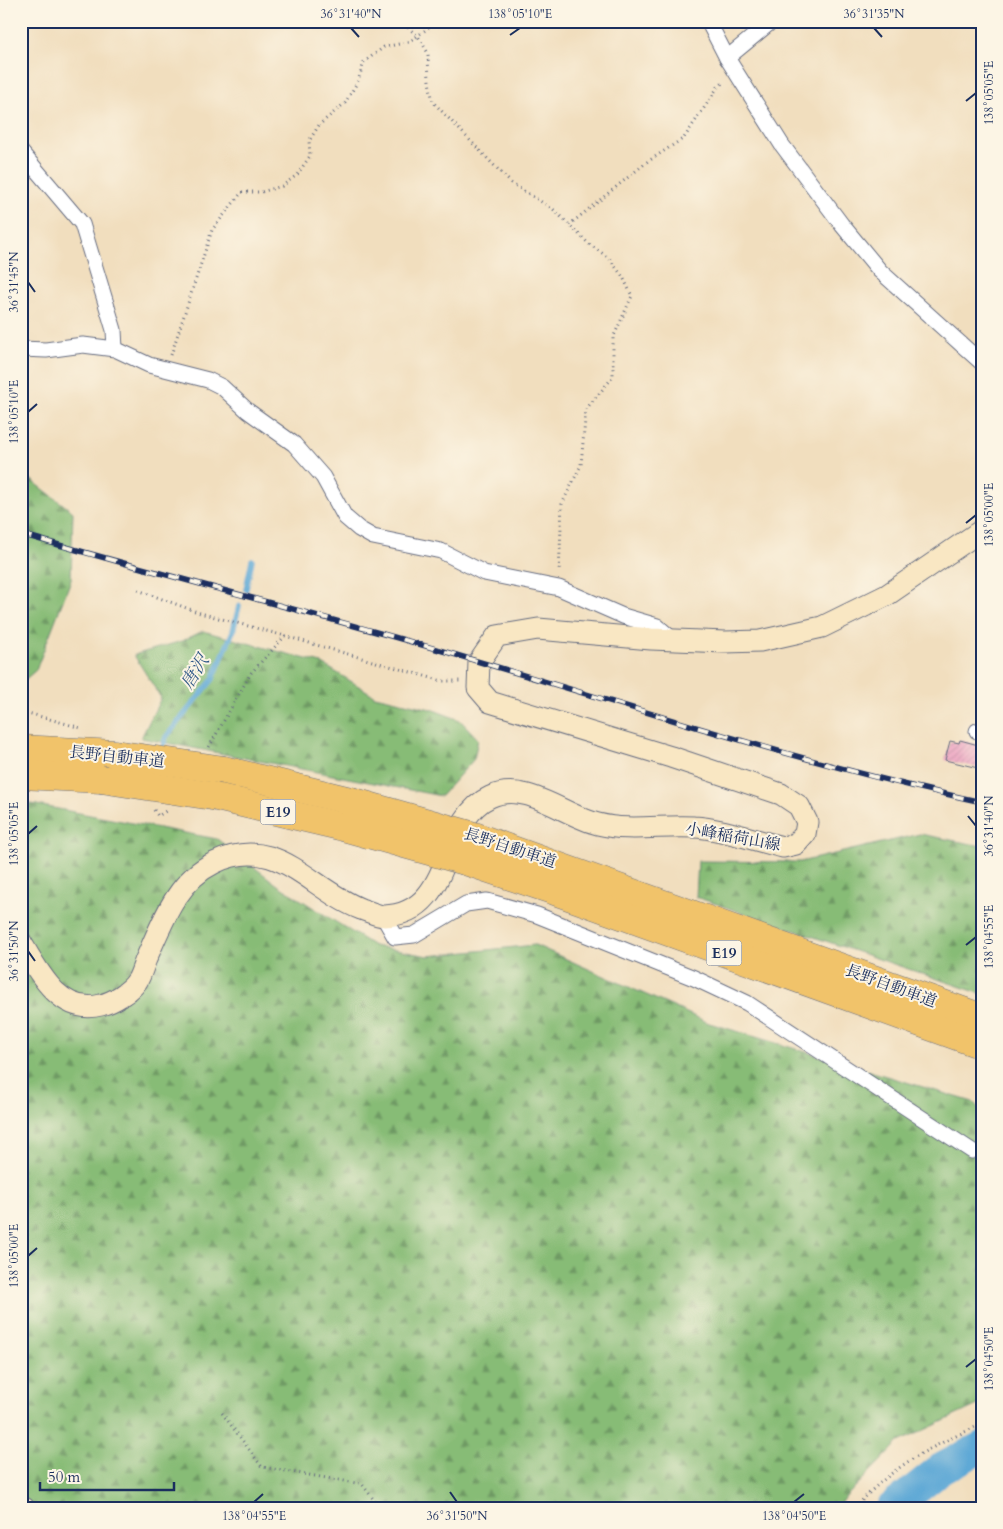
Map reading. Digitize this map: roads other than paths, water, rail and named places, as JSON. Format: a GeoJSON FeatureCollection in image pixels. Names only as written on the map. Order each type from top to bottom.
{"type":"FeatureCollection","features":[{"type":"Feature","properties":{"kind":"highway","name":"長野自動車道"},"geometry":{"type":"LineString","coordinates":[[21,749],[115,754],[224,770],[347,814],[465,861],[555,891],[982,1045]]}},
{"type":"Feature","properties":{"kind":"highway","name":"長野自動車道"},"geometry":{"type":"LineString","coordinates":[[21,775],[101,779],[347,814],[474,836],[982,1018]]}},
{"type":"Feature","properties":{"kind":"main road"},"geometry":{"type":"LineString","coordinates":[[672,639],[724,642],[760,641],[822,627],[887,595],[982,530]]}},
{"type":"Feature","properties":{"kind":"main road","name":"小峰稲荷山線"},"geometry":{"type":"LineString","coordinates":[[383,916],[405,911],[422,900],[435,887],[465,818],[475,806],[490,796],[505,792],[523,793],[597,824],[626,828],[696,827],[783,847],[796,844],[805,834],[807,822],[799,806],[781,794],[671,757],[490,702],[478,688],[479,662],[497,636],[538,629],[650,639],[672,639]]}},
{"type":"Feature","properties":{"kind":"main road"},"geometry":{"type":"LineString","coordinates":[[21,942],[43,980],[58,996],[79,1006],[100,1006],[118,998],[136,983],[171,904],[193,879],[212,864],[236,855],[255,855],[281,860],[351,905],[383,916]]}},
{"type":"Feature","properties":{"kind":"street"},"geometry":{"type":"LineString","coordinates":[[708,21],[727,58],[782,145],[842,225],[880,270],[982,363]]}},
{"type":"Feature","properties":{"kind":"street"},"geometry":{"type":"LineString","coordinates":[[727,58],[772,21]]}},
{"type":"Feature","properties":{"kind":"street"},"geometry":{"type":"LineString","coordinates":[[21,152],[82,224],[114,330],[116,349]]}},
{"type":"Feature","properties":{"kind":"street"},"geometry":{"type":"LineString","coordinates":[[21,349],[46,350],[83,345],[116,349],[149,365],[208,380],[222,387],[248,411],[294,444],[323,477],[345,517],[359,529],[373,537],[442,551],[484,573],[559,588],[623,616],[656,626],[672,639]]}},
{"type":"Feature","properties":{"kind":"street"},"geometry":{"type":"LineString","coordinates":[[383,916],[395,937],[414,936],[466,904],[487,901],[537,914],[694,978],[746,1003],[972,1151]]}},
{"type":"Feature","properties":{"kind":"waterway"},"geometry":{"type":"LineString","coordinates":[[246,589],[252,560]]}},
{"type":"Feature","properties":{"kind":"waterway","name":"唐沢"},"geometry":{"type":"LineString","coordinates":[[163,746],[166,737],[213,679],[233,631],[239,606]]}},
{"type":"Feature","properties":{"kind":"waterway"},"geometry":{"type":"LineString","coordinates":[[892,1508],[941,1469],[982,1447]]}},
{"type":"Feature","properties":{"kind":"railway"},"geometry":{"type":"LineString","coordinates":[[21,534],[423,645],[792,755],[918,788],[982,802]]}}]}
